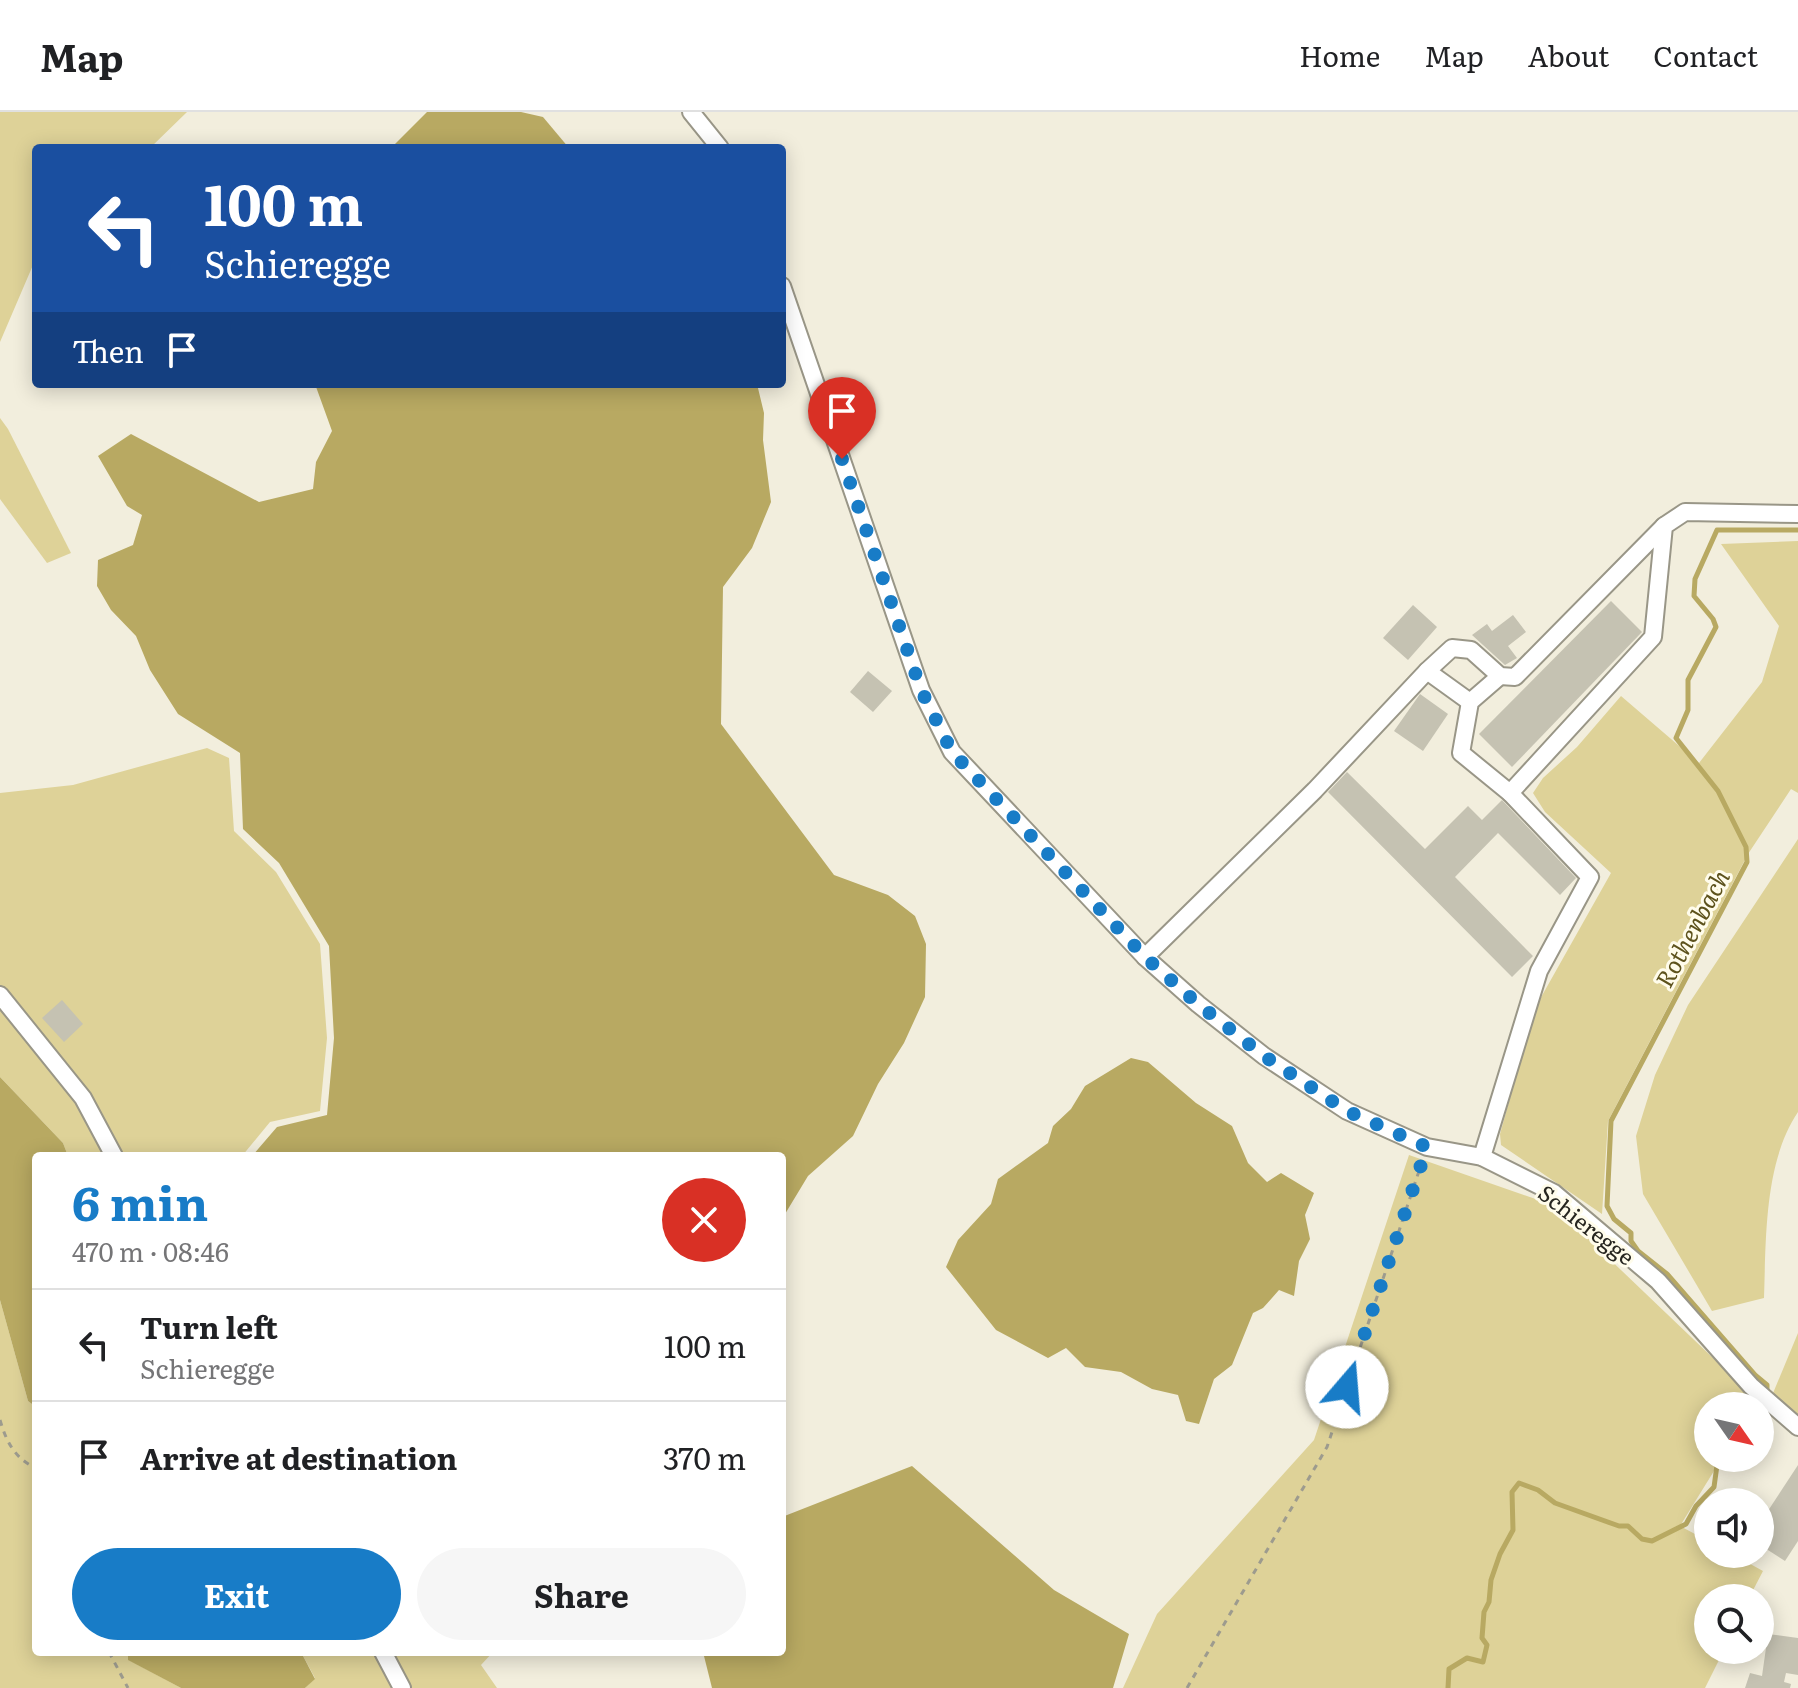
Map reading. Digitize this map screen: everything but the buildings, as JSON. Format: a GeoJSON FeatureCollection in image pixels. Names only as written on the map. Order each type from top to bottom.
{"type":"FeatureCollection","features":[{"type":"Feature","properties":{"kind":"street"},"geometry":{"type":"LineString","coordinates":[[691,112],[717,144]]}},
{"type":"Feature","properties":{"kind":"street","name":"Schieregge"},"geometry":{"type":"LineString","coordinates":[[786,298],[921,690],[952,752],[1145,957],[1198,1004],[1264,1056],[1347,1111],[1427,1147],[1482,1157],[1554,1193],[1647,1271],[1751,1386],[1798,1427]]}},
{"type":"Feature","properties":{"kind":"street"},"geometry":{"type":"LineString","coordinates":[[1145,957],[1315,790],[1452,648],[1471,650],[1500,676],[1515,677],[1664,526],[1685,512],[1798,514]]}},
{"type":"Feature","properties":{"kind":"street"},"geometry":{"type":"LineString","coordinates":[[1510,793],[1653,637],[1664,526]]}},
{"type":"Feature","properties":{"kind":"street"},"geometry":{"type":"LineString","coordinates":[[1427,671],[1470,702]]}},
{"type":"Feature","properties":{"kind":"street"},"geometry":{"type":"LineString","coordinates":[[1482,1157],[1539,971],[1590,877],[1510,793],[1461,753],[1470,702],[1500,676]]}},
{"type":"Feature","properties":{"kind":"street"},"geometry":{"type":"LineString","coordinates":[[0,995],[83,1098],[112,1152]]}},
{"type":"Feature","properties":{"kind":"street"},"geometry":{"type":"LineString","coordinates":[[385,1656],[402,1688]]}},
{"type":"Feature","properties":{"kind":"path"},"geometry":{"type":"LineString","coordinates":[[1187,1688],[1327,1447],[1427,1147]]}},
{"type":"Feature","properties":{"kind":"path"},"geometry":{"type":"LineString","coordinates":[[0,1420],[13,1451],[32,1466]]}},
{"type":"Feature","properties":{"kind":"path"},"geometry":{"type":"LineString","coordinates":[[111,1656],[128,1688]]}},
{"type":"Feature","properties":{"kind":"shaded area"},"geometry":{"type":"Polygon","coordinates":[[[0,112],[187,112],[154,144],[32,144],[32,267],[0,342],[0,112]]]}},
{"type":"Feature","properties":{"kind":"shaded area"},"geometry":{"type":"Polygon","coordinates":[[[427,112],[521,112],[543,117],[566,144],[395,144],[427,112]]]}},
{"type":"Feature","properties":{"kind":"shaded area"},"geometry":{"type":"Polygon","coordinates":[[[316,388],[758,388],[764,413],[763,440],[771,502],[752,548],[723,587],[721,724],[834,875],[888,895],[915,916],[926,944],[925,997],[904,1043],[878,1084],[853,1136],[808,1176],[786,1212],[786,1152],[255,1152],[277,1127],[327,1115],[334,1038],[329,946],[279,863],[243,829],[240,753],[178,714],[150,670],[136,636],[111,610],[97,586],[98,560],[133,545],[142,515],[127,506],[98,456],[131,434],[259,502],[313,489],[316,462],[332,431],[316,388]]]}},
{"type":"Feature","properties":{"kind":"shaded area"},"geometry":{"type":"Polygon","coordinates":[[[0,418],[71,553],[47,563],[0,499],[0,418]]]}},
{"type":"Feature","properties":{"kind":"shaded area"},"geometry":{"type":"Polygon","coordinates":[[[1798,541],[1798,793],[1791,789],[1748,854],[1608,1121],[1602,1214],[1501,1145],[1500,1134],[1535,1008],[1611,873],[1545,812],[1533,793],[1543,778],[1577,747],[1621,696],[1699,763],[1762,682],[1779,626],[1721,544],[1798,541]]]}},
{"type":"Feature","properties":{"kind":"shaded area"},"geometry":{"type":"Polygon","coordinates":[[[207,748],[229,758],[234,831],[276,872],[320,944],[327,1038],[320,1111],[270,1122],[245,1152],[66,1152],[63,1143],[0,1077],[0,793],[73,785],[207,748]]]}},
{"type":"Feature","properties":{"kind":"shaded area"},"geometry":{"type":"Polygon","coordinates":[[[1798,839],[1798,1112],[1787,1132],[1773,1178],[1764,1298],[1712,1311],[1643,1194],[1636,1136],[1655,1075],[1688,1005],[1798,839]]]}},
{"type":"Feature","properties":{"kind":"shaded area"},"geometry":{"type":"Polygon","coordinates":[[[1131,1058],[1148,1062],[1196,1103],[1232,1126],[1248,1163],[1267,1182],[1281,1173],[1314,1193],[1305,1215],[1310,1239],[1299,1261],[1294,1296],[1279,1290],[1263,1308],[1253,1313],[1232,1365],[1214,1379],[1199,1424],[1186,1421],[1178,1395],[1152,1389],[1121,1372],[1085,1367],[1066,1348],[1048,1358],[996,1330],[946,1267],[958,1240],[991,1204],[998,1179],[1048,1143],[1053,1126],[1071,1109],[1085,1086],[1131,1058]]]}},
{"type":"Feature","properties":{"kind":"shaded area"},"geometry":{"type":"Polygon","coordinates":[[[0,1077],[63,1143],[66,1152],[32,1152],[32,1404],[28,1401],[0,1300],[0,1077]]]}},
{"type":"Feature","properties":{"kind":"shaded area"},"geometry":{"type":"Polygon","coordinates":[[[1409,1155],[1553,1205],[1749,1392],[1694,1392],[1694,1472],[1713,1472],[1703,1488],[1694,1488],[1694,1503],[1680,1526],[1694,1534],[1694,1568],[1758,1568],[1763,1571],[1756,1584],[1694,1584],[1694,1664],[1717,1664],[1705,1688],[1123,1688],[1157,1614],[1314,1440],[1409,1155]]]}},
{"type":"Feature","properties":{"kind":"shaded area"},"geometry":{"type":"Polygon","coordinates":[[[0,1300],[28,1401],[32,1404],[32,1656],[128,1656],[129,1660],[181,1688],[0,1688],[0,1300]]]}},
{"type":"Feature","properties":{"kind":"shaded area"},"geometry":{"type":"Polygon","coordinates":[[[1798,1333],[1798,1420],[1774,1400],[1773,1392],[1798,1333]]]}},
{"type":"Feature","properties":{"kind":"shaded area"},"geometry":{"type":"Polygon","coordinates":[[[912,1466],[1054,1590],[1129,1634],[1113,1688],[712,1688],[704,1656],[786,1656],[786,1515],[912,1466]]]}},
{"type":"Feature","properties":{"kind":"shaded area"},"geometry":{"type":"Polygon","coordinates":[[[128,1656],[303,1656],[315,1679],[305,1688],[181,1688],[128,1660],[128,1656]]]}},
{"type":"Feature","properties":{"kind":"shaded area"},"geometry":{"type":"Polygon","coordinates":[[[303,1656],[489,1656],[481,1665],[497,1688],[305,1688],[315,1678],[303,1656]]]}},
{"type":"Feature","properties":{"kind":"waterway","name":"Rothenbach"},"geometry":{"type":"LineString","coordinates":[[1767,1390],[1767,1385],[1667,1274],[1638,1251],[1631,1241],[1631,1233],[1614,1219],[1607,1206],[1611,1121],[1747,862],[1746,847],[1718,791],[1676,738],[1688,710],[1688,680],[1716,627],[1694,596],[1695,579],[1717,530],[1798,530]]}},
{"type":"Feature","properties":{"kind":"waterway","name":"Rothenbach"},"geometry":{"type":"LineString","coordinates":[[1448,1688],[1449,1669],[1467,1658],[1483,1662],[1487,1645],[1482,1638],[1484,1612],[1500,1554],[1513,1530],[1512,1492],[1519,1483],[1538,1490],[1555,1503],[1619,1526],[1628,1526],[1642,1539],[1652,1541],[1686,1524],[1696,1506],[1714,1487],[1716,1472]]}},
{"type":"Feature","properties":{"kind":"route"},"geometry":{"type":"LineString","coordinates":[[842,459],[921,690],[952,752],[1145,957],[1198,1004],[1264,1056],[1347,1111],[1427,1147],[1347,1387]]}}]}
